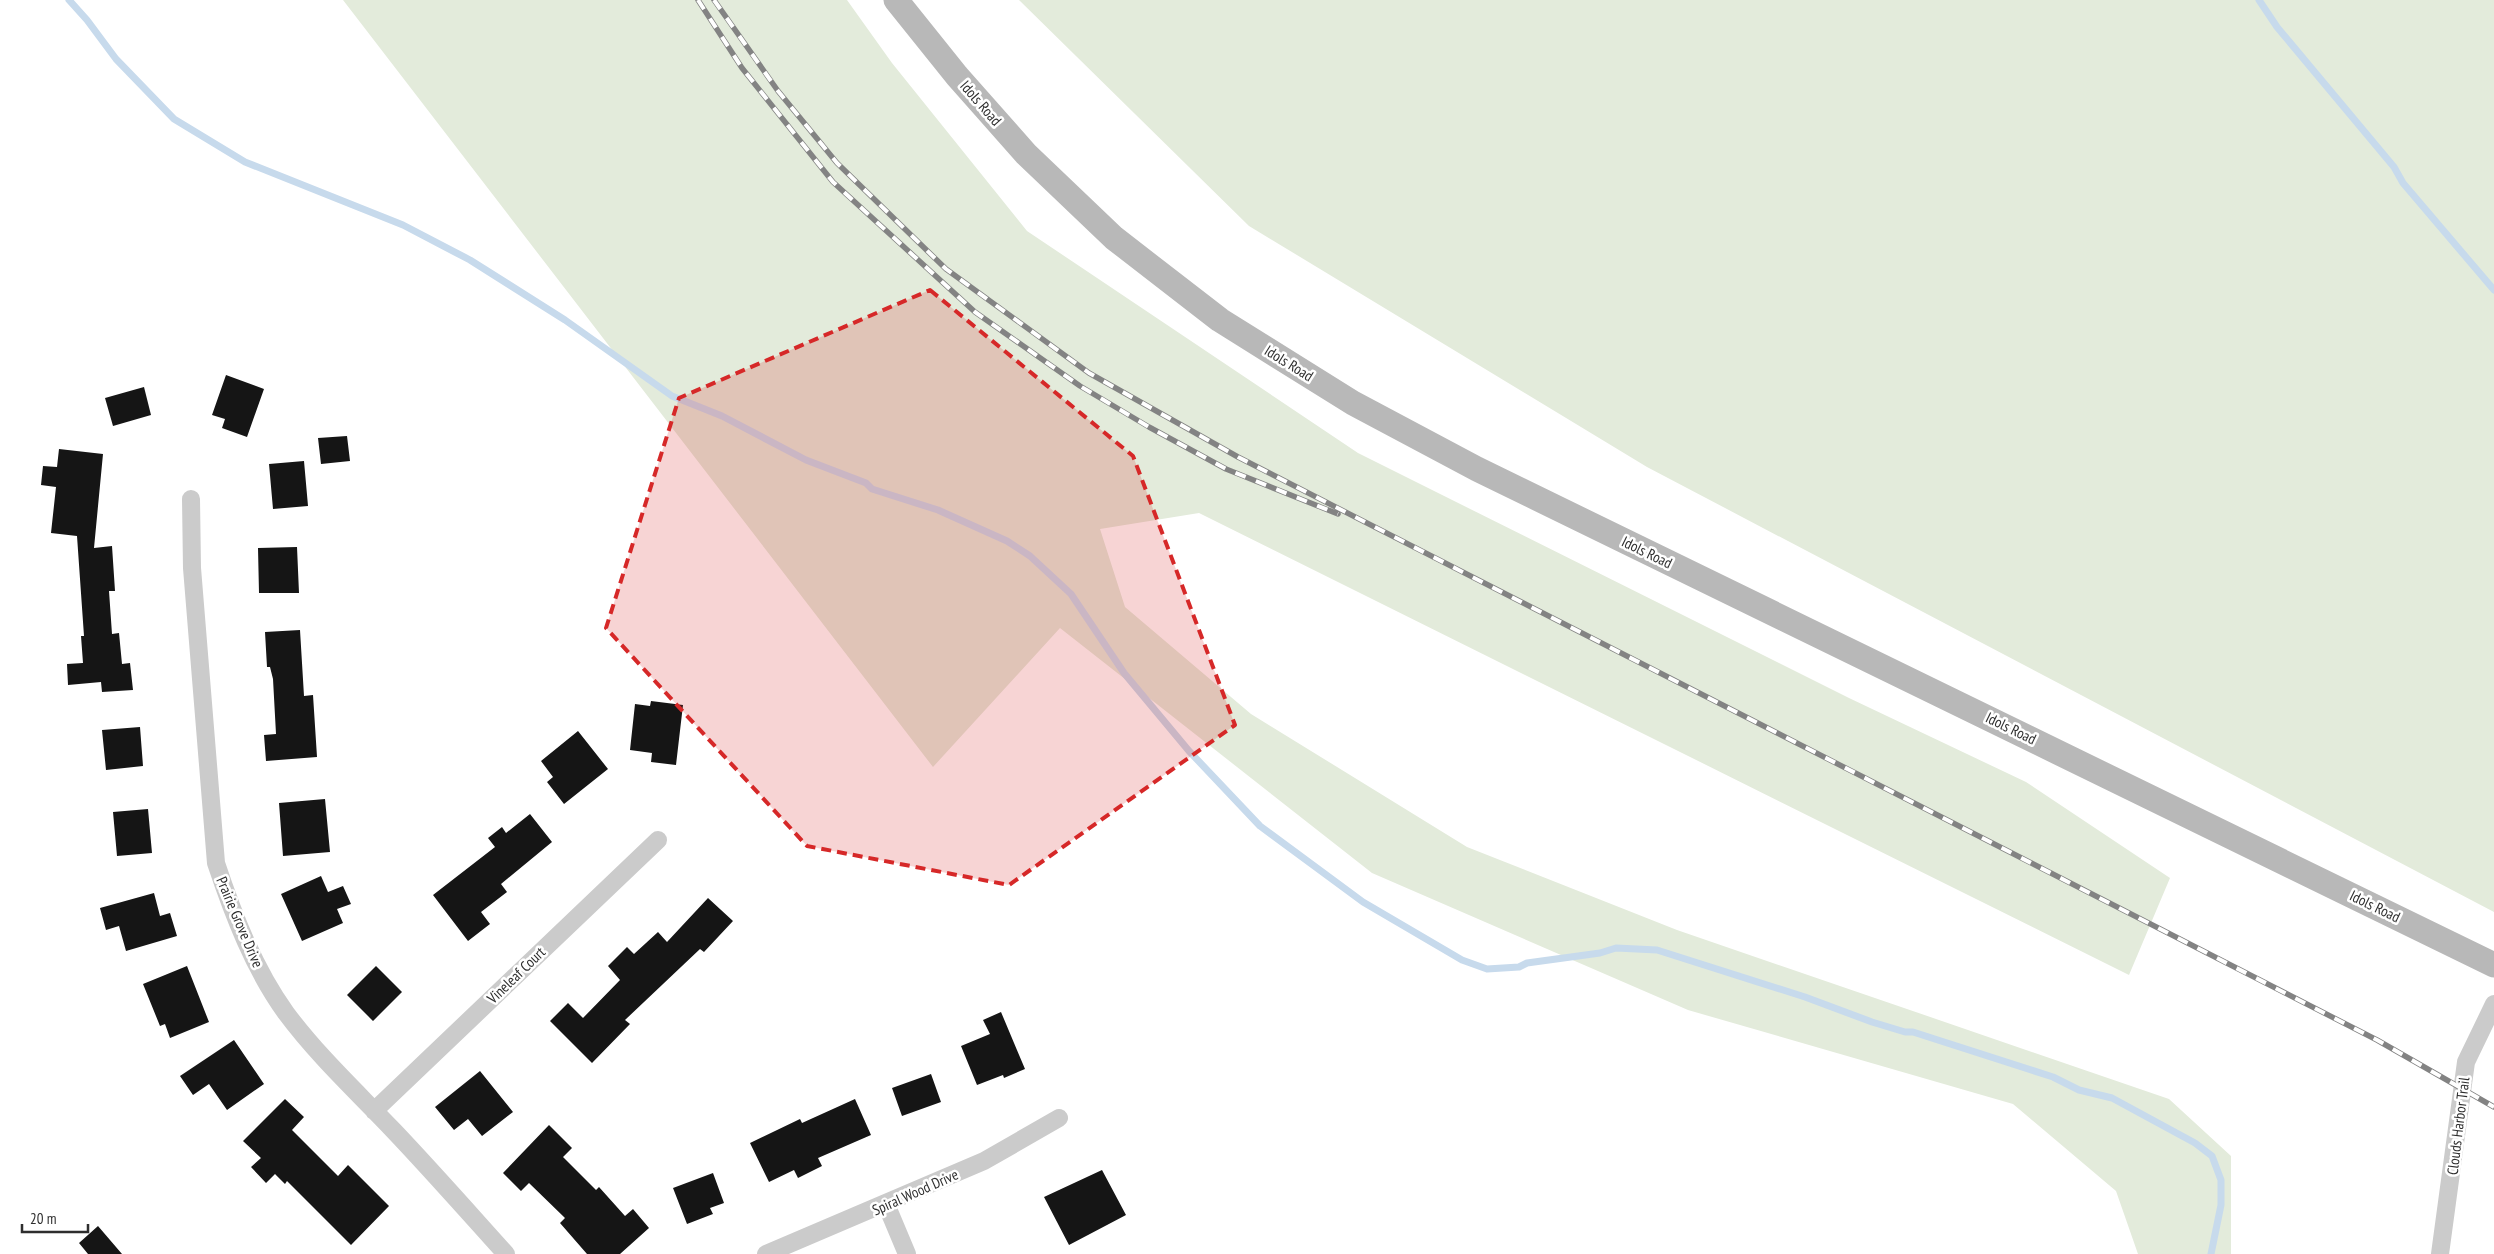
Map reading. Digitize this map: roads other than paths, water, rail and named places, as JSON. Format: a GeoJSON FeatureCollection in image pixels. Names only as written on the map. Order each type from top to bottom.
{"type":"FeatureCollection","features":[{"type":"Feature","properties":{"kind":"main road","name":"Idols Road"},"geometry":{"type":"LineString","coordinates":[[896,0],[957,76],[1026,154],[1114,238],[1220,320],[1353,403],[1478,470],[2494,965]]}},
{"type":"Feature","properties":{"kind":"street","name":"Prairie Grove Drive"},"geometry":{"type":"LineString","coordinates":[[191,499],[192,568],[216,862],[228,899],[255,960],[286,1012],[321,1056],[506,1254]]}},
{"type":"Feature","properties":{"kind":"street","name":"Vineleaf Court"},"geometry":{"type":"LineString","coordinates":[[374,1111],[658,840]]}},
{"type":"Feature","properties":{"kind":"street","name":"Clouds Harbor Trail"},"geometry":{"type":"LineString","coordinates":[[2440,1254],[2466,1062],[2494,1004]]}},
{"type":"Feature","properties":{"kind":"street","name":"Spiral Wood Drive"},"geometry":{"type":"LineString","coordinates":[[766,1254],[984,1162],[1059,1118]]}},
{"type":"Feature","properties":{"kind":"street"},"geometry":{"type":"LineString","coordinates":[[886,1204],[907,1254]]}},
{"type":"Feature","properties":{"kind":"waterway"},"geometry":{"type":"LineString","coordinates":[[69,0],[87,20],[116,59],[174,119],[245,162],[403,225],[470,260],[565,320],[672,396],[722,416],[806,460],[866,483],[872,489],[938,510],[1007,541],[1030,556],[1071,594],[1124,673],[1189,751],[1260,826],[1363,902],[1462,960],[1487,969],[1519,967],[1527,963],[1600,953],[1616,948],[1657,950],[1805,997],[1872,1022],[1905,1032],[1913,1032],[2053,1077],[2079,1090],[2112,1098],[2195,1143],[2212,1156],[2221,1180],[2221,1205],[2211,1254]]}},
{"type":"Feature","properties":{"kind":"waterway"},"geometry":{"type":"LineString","coordinates":[[2259,0],[2277,27],[2394,167],[2403,183],[2494,290]]}},
{"type":"Feature","properties":{"kind":"railway"},"geometry":{"type":"LineString","coordinates":[[698,0],[742,68],[833,182],[975,312],[1080,386],[1149,427],[1226,469],[1338,514]]}},
{"type":"Feature","properties":{"kind":"railway"},"geometry":{"type":"LineString","coordinates":[[714,0],[778,91],[837,163],[946,269],[1089,373],[1238,457],[2377,1040],[2494,1107]]}}]}
